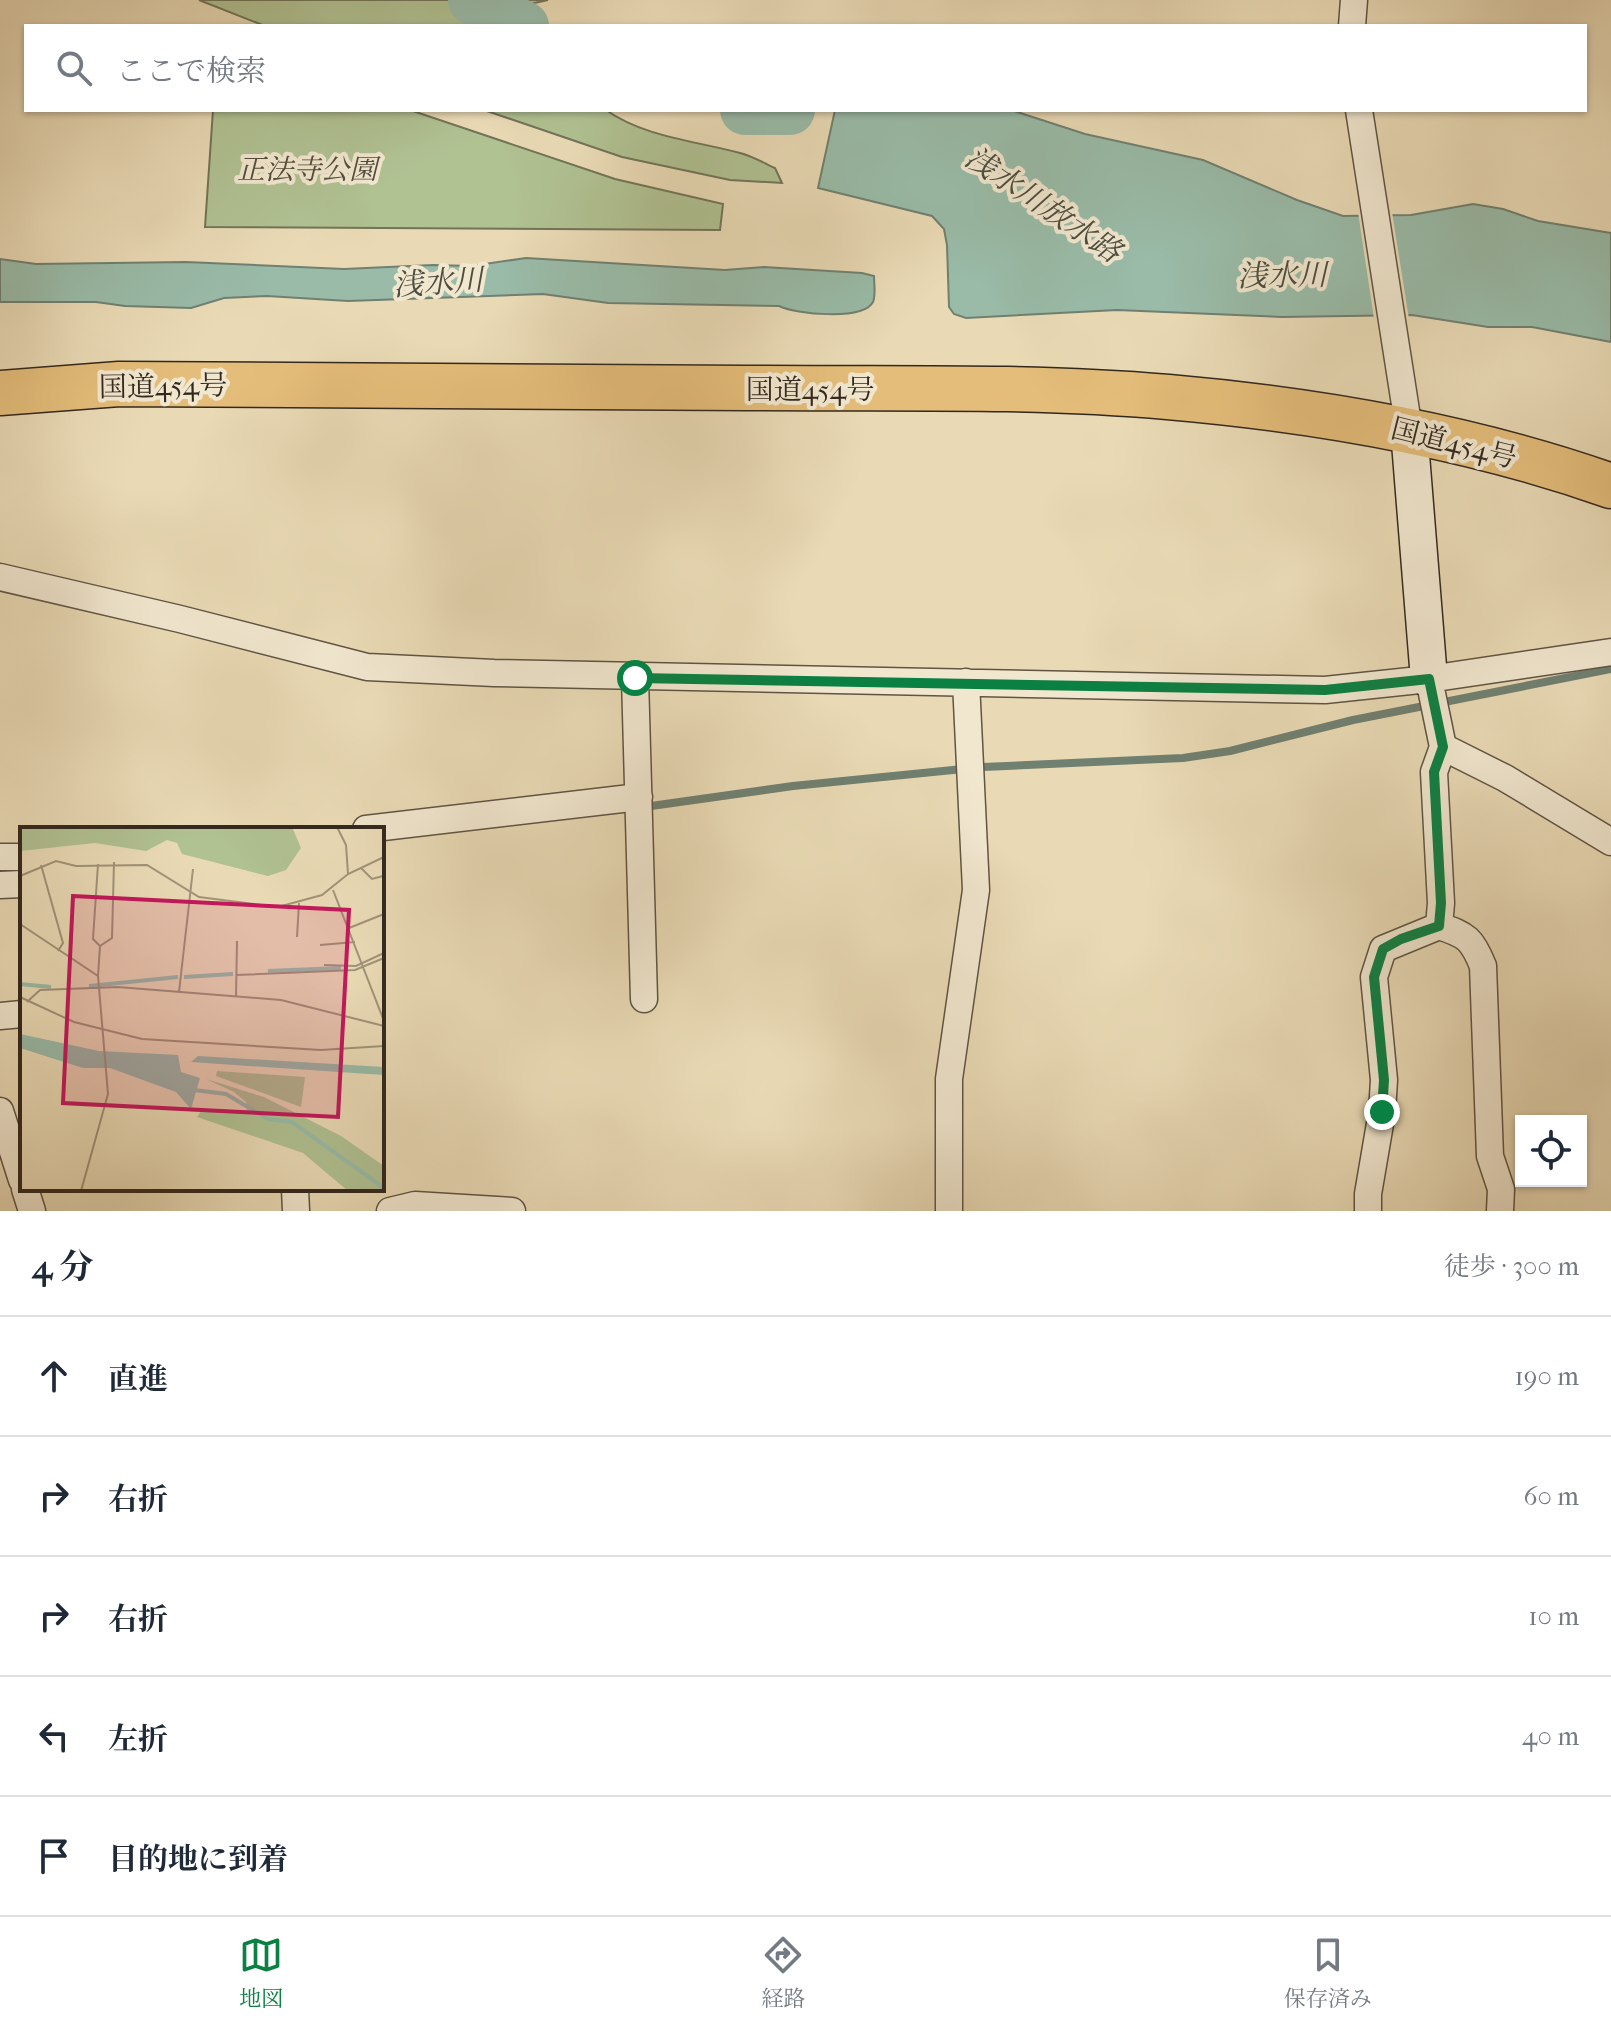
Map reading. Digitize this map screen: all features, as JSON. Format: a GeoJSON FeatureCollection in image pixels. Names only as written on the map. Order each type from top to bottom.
{"type":"FeatureCollection","features":[{"type":"Feature","properties":{"kind":"highway","name":"国道454号"},"geometry":{"type":"LineString","coordinates":[[0,393],[119,384],[1047,391],[1166,397],[1286,410],[1409,430],[1571,472],[1611,486]]}},
{"type":"Feature","properties":{"kind":"street"},"geometry":{"type":"LineString","coordinates":[[1352,24],[1354,0]]}},
{"type":"Feature","properties":{"kind":"street"},"geometry":{"type":"LineString","coordinates":[[1360,114],[1409,430],[1429,679],[1443,747],[1434,772],[1441,903],[1439,926]]}},
{"type":"Feature","properties":{"kind":"street"},"geometry":{"type":"LineString","coordinates":[[0,577],[367,667],[635,678],[1325,690],[1429,679],[1611,652]]}},
{"type":"Feature","properties":{"kind":"street"},"geometry":{"type":"LineString","coordinates":[[635,678],[644,999]]}},
{"type":"Feature","properties":{"kind":"street"},"geometry":{"type":"LineString","coordinates":[[949,1211],[949,1079],[976,890],[966,682]]}},
{"type":"Feature","properties":{"kind":"street"},"geometry":{"type":"LineString","coordinates":[[1443,747],[1505,778],[1611,842]]}},
{"type":"Feature","properties":{"kind":"street"},"geometry":{"type":"LineString","coordinates":[[383,827],[639,797]]}},
{"type":"Feature","properties":{"kind":"street"},"geometry":{"type":"LineString","coordinates":[[0,885],[20,884]]}},
{"type":"Feature","properties":{"kind":"street"},"geometry":{"type":"LineString","coordinates":[[1368,1211],[1384,1080],[1374,977],[1383,949],[1401,939],[1439,926],[1462,933],[1475,945],[1483,966],[1490,1156],[1501,1189],[1500,1211]]}},
{"type":"Feature","properties":{"kind":"street"},"geometry":{"type":"LineString","coordinates":[[0,1016],[20,1014]]}},
{"type":"Feature","properties":{"kind":"street"},"geometry":{"type":"LineString","coordinates":[[0,1111],[20,1174]]}},
{"type":"Feature","properties":{"kind":"street"},"geometry":{"type":"LineString","coordinates":[[26,1191],[32,1211]]}},
{"type":"Feature","properties":{"kind":"street"},"geometry":{"type":"LineString","coordinates":[[295,1191],[296,1211]]}},
{"type":"Feature","properties":{"kind":"street"},"geometry":{"type":"LineString","coordinates":[[390,1211],[415,1205],[512,1211]]}},
{"type":"Feature","properties":{"kind":"green space"},"geometry":{"type":"Polygon","coordinates":[[[199,0],[548,0],[530,4],[535,24],[260,24],[199,0]]]}},
{"type":"Feature","properties":{"kind":"green space","name":"正法寺公園"},"geometry":{"type":"Polygon","coordinates":[[[213,112],[416,112],[615,179],[723,204],[720,230],[205,227],[213,112]]]}},
{"type":"Feature","properties":{"kind":"green space"},"geometry":{"type":"Polygon","coordinates":[[[490,112],[609,112],[653,132],[753,158],[775,168],[782,183],[730,180],[622,157],[490,112]]]}},
{"type":"Feature","properties":{"kind":"water","name":"浅水川"},"geometry":{"type":"Polygon","coordinates":[[[835,112],[1017,112],[1085,134],[1203,160],[1343,216],[1411,215],[1473,204],[1503,209],[1538,221],[1611,233],[1611,342],[1532,327],[1488,327],[1412,315],[1282,317],[1117,310],[966,318],[954,314],[949,307],[947,245],[944,229],[932,216],[818,188],[835,112]]]}},
{"type":"Feature","properties":{"kind":"water","name":"浅水川"},"geometry":{"type":"Polygon","coordinates":[[[526,258],[725,270],[764,267],[862,273],[874,276],[874,296],[867,308],[843,314],[799,311],[779,306],[608,303],[543,294],[348,301],[267,296],[224,298],[191,308],[96,302],[0,302],[0,259],[36,264],[186,262],[344,269],[471,266],[526,258]]]}},
{"type":"Feature","properties":{"kind":"pier"},"geometry":{"type":"Polygon","coordinates":[[[1358,212],[1392,212],[1409,319],[1374,319],[1358,212]]]}},
{"type":"Feature","properties":{"kind":"waterway","name":"浅水川放水路"},"geometry":{"type":"LineString","coordinates":[[473,0],[520,24]]}},
{"type":"Feature","properties":{"kind":"waterway"},"geometry":{"type":"LineString","coordinates":[[644,807],[793,786],[983,767],[1183,758],[1230,751],[1353,720],[1611,669]]}},
{"type":"Feature","properties":{"kind":"route"},"geometry":{"type":"LineString","coordinates":[[635,678],[1325,690],[1429,679],[1443,747],[1434,772],[1441,903],[1439,926],[1401,939],[1383,949],[1374,977],[1384,1080],[1382,1112]]}}]}
